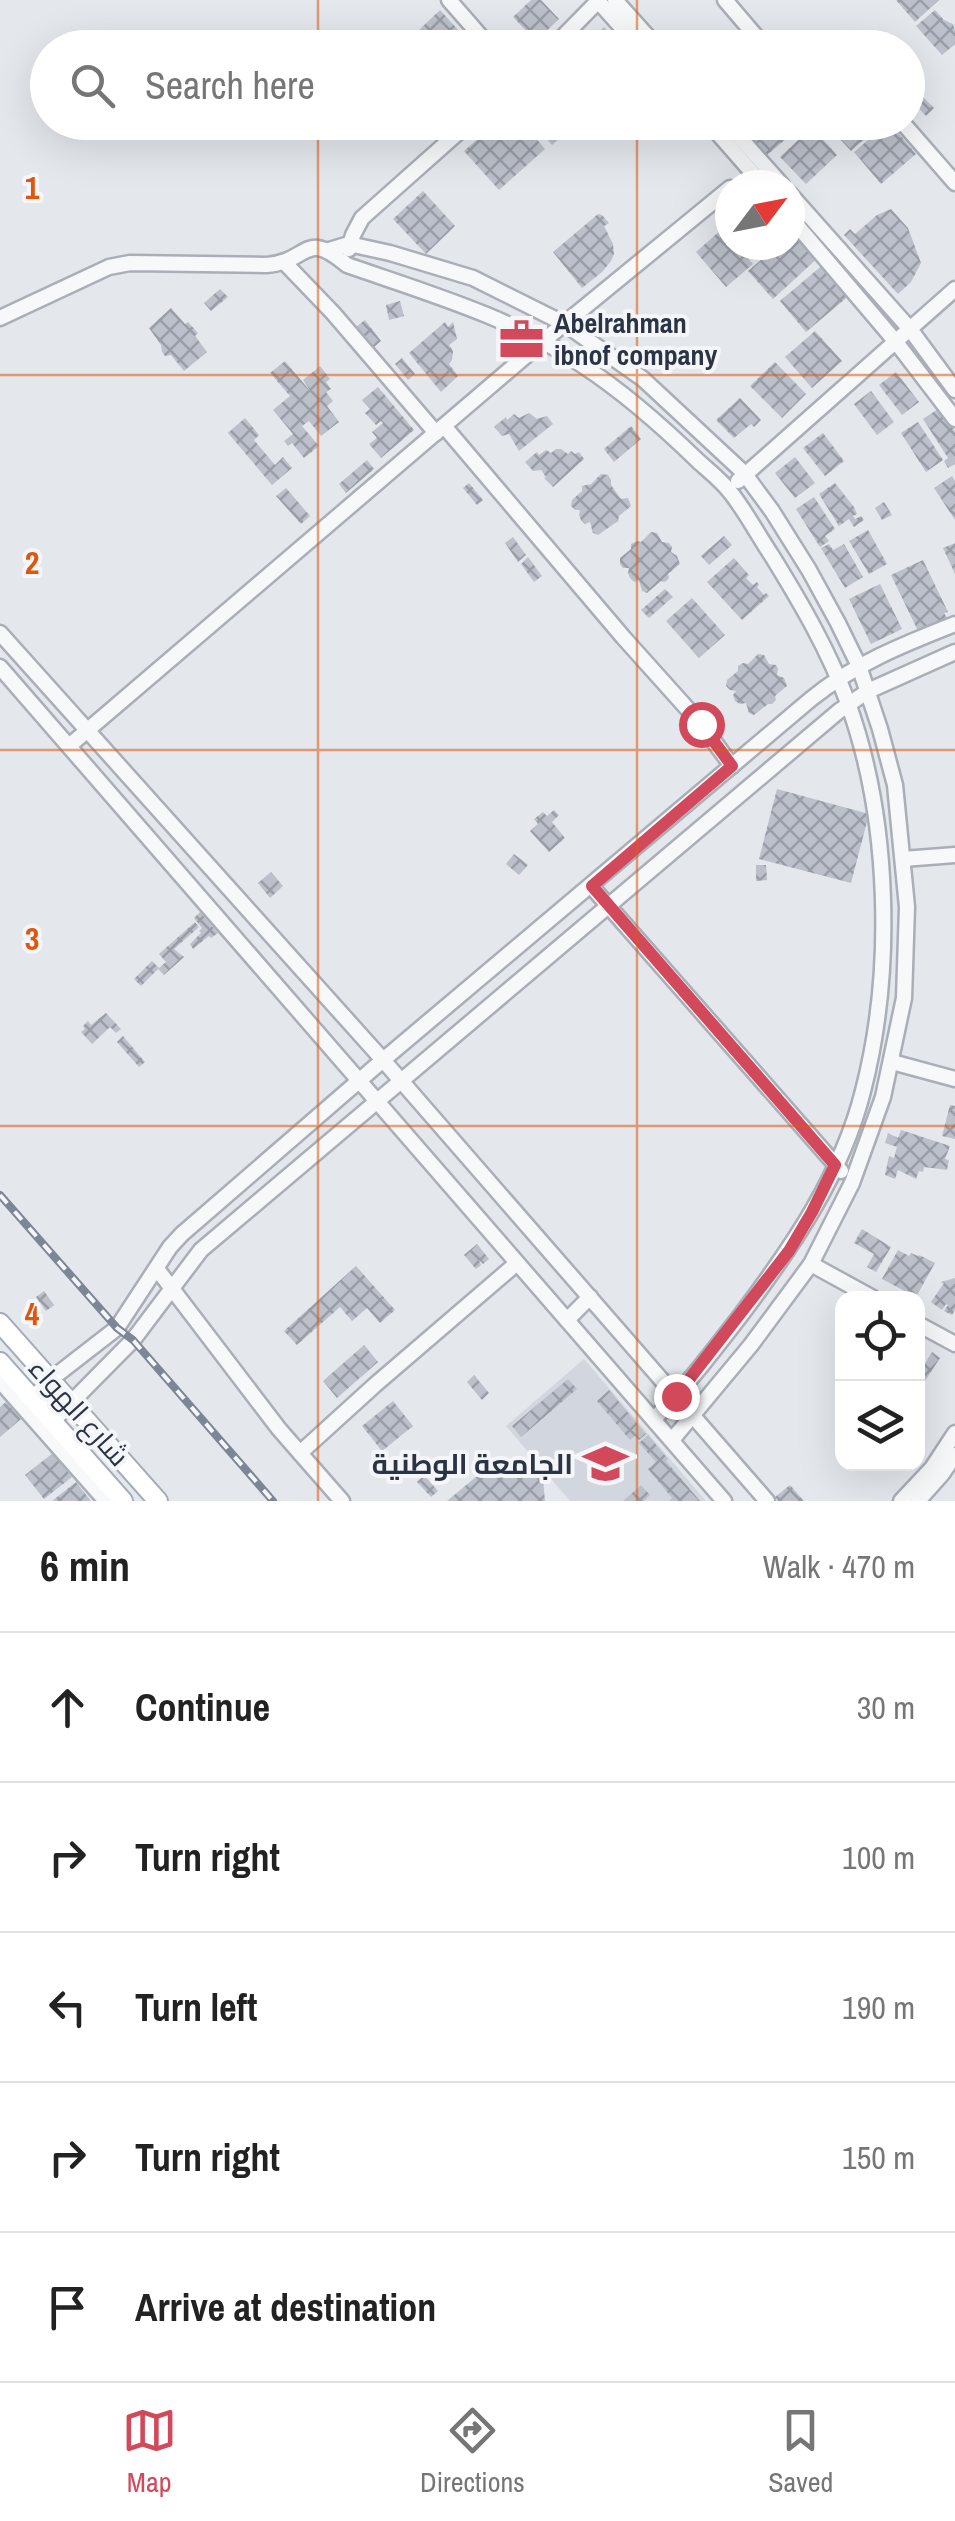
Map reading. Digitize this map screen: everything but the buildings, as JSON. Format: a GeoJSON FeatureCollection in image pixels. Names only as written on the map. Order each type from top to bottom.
{"type":"FeatureCollection","features":[{"type":"Feature","properties":{"kind":"main road","name":"شارع الهواء"},"geometry":{"type":"LineString","coordinates":[[0,1323],[158,1501]]}},
{"type":"Feature","properties":{"kind":"main road","name":"شارع الهواء"},"geometry":{"type":"LineString","coordinates":[[0,1362],[123,1501]]}},
{"type":"Feature","properties":{"kind":"street"},"geometry":{"type":"LineString","coordinates":[[449,0],[475,30]]}},
{"type":"Feature","properties":{"kind":"street"},"geometry":{"type":"LineString","coordinates":[[570,30],[599,0],[625,30]]}},
{"type":"Feature","properties":{"kind":"street"},"geometry":{"type":"LineString","coordinates":[[615,0],[642,30]]}},
{"type":"Feature","properties":{"kind":"street"},"geometry":{"type":"LineString","coordinates":[[724,0],[750,30]]}},
{"type":"Feature","properties":{"kind":"street"},"geometry":{"type":"LineString","coordinates":[[346,265],[349,244],[362,218],[449,140]]}},
{"type":"Feature","properties":{"kind":"street"},"geometry":{"type":"LineString","coordinates":[[728,140],[761,170]]}},
{"type":"Feature","properties":{"kind":"street"},"geometry":{"type":"LineString","coordinates":[[738,140],[757,170]]}},
{"type":"Feature","properties":{"kind":"street"},"geometry":{"type":"LineString","coordinates":[[917,140],[955,184]]}},
{"type":"Feature","properties":{"kind":"street"},"geometry":{"type":"LineString","coordinates":[[751,170],[756,166]]}},
{"type":"Feature","properties":{"kind":"street"},"geometry":{"type":"LineString","coordinates":[[69,746],[542,342],[715,200]]}},
{"type":"Feature","properties":{"kind":"street"},"geometry":{"type":"LineString","coordinates":[[805,211],[910,329],[955,390]]}},
{"type":"Feature","properties":{"kind":"street"},"geometry":{"type":"LineString","coordinates":[[805,235],[955,419]]}},
{"type":"Feature","properties":{"kind":"street"},"geometry":{"type":"LineString","coordinates":[[0,318],[109,267],[130,263],[266,265],[284,262],[313,247],[329,250],[349,244],[474,278],[565,324],[643,379],[744,473],[809,570],[859,666],[895,786],[907,907],[904,998],[883,1097],[852,1183],[811,1264],[751,1345],[672,1440]]}},
{"type":"Feature","properties":{"kind":"street"},"geometry":{"type":"LineString","coordinates":[[329,250],[346,265],[500,320],[581,364],[639,406],[730,492],[816,629],[848,704],[873,796],[883,906],[880,990],[863,1090],[835,1165],[789,1251],[654,1419]]}},
{"type":"Feature","properties":{"kind":"street"},"geometry":{"type":"LineString","coordinates":[[284,262],[440,430],[698,720],[732,766]]}},
{"type":"Feature","properties":{"kind":"street"},"geometry":{"type":"LineString","coordinates":[[730,492],[744,473],[955,289]]}},
{"type":"Feature","properties":{"kind":"street"},"geometry":{"type":"LineString","coordinates":[[32,1398],[117,1328],[170,1246],[182,1234],[732,766],[837,678],[955,624]]}},
{"type":"Feature","properties":{"kind":"street"},"geometry":{"type":"LineString","coordinates":[[0,633],[382,1060],[767,1501]]}},
{"type":"Feature","properties":{"kind":"street"},"geometry":{"type":"LineString","coordinates":[[52,1422],[133,1340],[201,1250],[848,704],[955,652]]}},
{"type":"Feature","properties":{"kind":"street"},"geometry":{"type":"LineString","coordinates":[[0,667],[724,1501]]}},
{"type":"Feature","properties":{"kind":"street"},"geometry":{"type":"LineString","coordinates":[[903,859],[955,855]]}},
{"type":"Feature","properties":{"kind":"street"},"geometry":{"type":"LineString","coordinates":[[592,886],[852,1183]]}},
{"type":"Feature","properties":{"kind":"street"},"geometry":{"type":"LineString","coordinates":[[892,1062],[955,1079]]}},
{"type":"Feature","properties":{"kind":"street"},"geometry":{"type":"LineString","coordinates":[[300,1453],[517,1262]]}},
{"type":"Feature","properties":{"kind":"street"},"geometry":{"type":"LineString","coordinates":[[811,1264],[859,1291]]}},
{"type":"Feature","properties":{"kind":"street"},"geometry":{"type":"LineString","coordinates":[[157,1269],[279,1429],[342,1501]]}},
{"type":"Feature","properties":{"kind":"street"},"geometry":{"type":"LineString","coordinates":[[567,1320],[590,1298]]}},
{"type":"Feature","properties":{"kind":"street"},"geometry":{"type":"LineString","coordinates":[[925,1328],[955,1344]]}},
{"type":"Feature","properties":{"kind":"street"},"geometry":{"type":"LineString","coordinates":[[0,1380],[106,1501]]}},
{"type":"Feature","properties":{"kind":"street"},"geometry":{"type":"LineString","coordinates":[[901,1501],[943,1475],[955,1433]]}},
{"type":"Feature","properties":{"kind":"street"},"geometry":{"type":"LineString","coordinates":[[918,1501],[943,1475],[955,1455]]}},
{"type":"Feature","properties":{"kind":"shaded area","name":"الجامعة الوطنية"},"geometry":{"type":"Polygon","coordinates":[[[584,1359],[706,1501],[570,1501],[506,1426],[584,1359]]]}},
{"type":"Feature","properties":{"kind":"railway"},"geometry":{"type":"LineString","coordinates":[[0,1195],[273,1501]]}},
{"type":"Feature","properties":{"kind":"place","name":"Abelrahman ibnof company"},"geometry":{"type":"Point","coordinates":[521,339]}},
{"type":"Feature","properties":{"kind":"place","name":"الجامعة الوطنية"},"geometry":{"type":"Point","coordinates":[606,1464]}},
{"type":"Feature","properties":{"kind":"route"},"geometry":{"type":"LineString","coordinates":[[676,1396],[789,1251],[835,1165],[592,886],[732,766],[701,724]]}}]}
